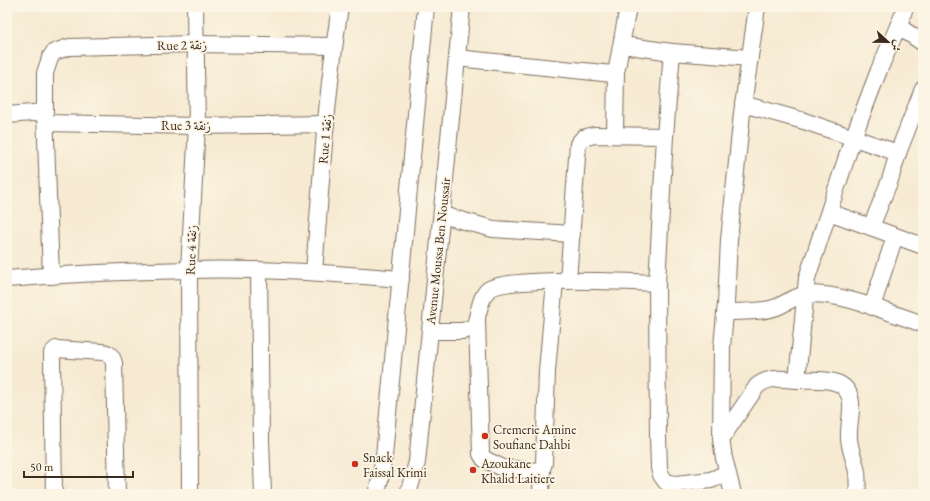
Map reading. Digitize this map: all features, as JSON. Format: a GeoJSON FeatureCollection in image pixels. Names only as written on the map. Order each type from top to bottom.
{"type":"FeatureCollection","features":[{"type":"Feature","properties":{"kind":"street","name":"Rue 4 زنقة"},"geometry":{"type":"LineString","coordinates":[[190,494],[189,270],[196,126],[195,7]]}},
{"type":"Feature","properties":{"kind":"street","name":"Rue 1 زنقة"},"geometry":{"type":"LineString","coordinates":[[314,272],[326,124],[334,46],[340,7]]}},
{"type":"Feature","properties":{"kind":"street"},"geometry":{"type":"LineString","coordinates":[[376,494],[384,456],[426,7]]}},
{"type":"Feature","properties":{"kind":"street","name":"Avenue Moussa Ben Noussair"},"geometry":{"type":"LineString","coordinates":[[408,494],[417,462],[462,7]]}},
{"type":"Feature","properties":{"kind":"street"},"geometry":{"type":"LineString","coordinates":[[615,135],[616,72],[628,7]]}},
{"type":"Feature","properties":{"kind":"street"},"geometry":{"type":"LineString","coordinates":[[733,494],[727,473],[721,439],[722,347],[726,312],[730,240],[743,104],[756,12],[770,7]]}},
{"type":"Feature","properties":{"kind":"street"},"geometry":{"type":"LineString","coordinates":[[797,380],[804,295],[807,278],[853,138],[905,7]]}},
{"type":"Feature","properties":{"kind":"street"},"geometry":{"type":"LineString","coordinates":[[898,26],[923,43]]}},
{"type":"Feature","properties":{"kind":"street","name":"Rue 2 زنقة"},"geometry":{"type":"LineString","coordinates":[[46,118],[46,73],[50,58],[54,52],[69,47],[196,44],[334,46]]}},
{"type":"Feature","properties":{"kind":"street"},"geometry":{"type":"LineString","coordinates":[[622,45],[672,52],[750,58]]}},
{"type":"Feature","properties":{"kind":"street"},"geometry":{"type":"LineString","coordinates":[[672,52],[665,136],[657,283],[659,468],[661,475],[666,482],[672,484],[702,482],[712,480],[727,473]]}},
{"type":"Feature","properties":{"kind":"street"},"geometry":{"type":"LineString","coordinates":[[457,58],[614,74],[616,72]]}},
{"type":"Feature","properties":{"kind":"street"},"geometry":{"type":"LineString","coordinates":[[871,228],[890,180],[898,152],[923,89]]}},
{"type":"Feature","properties":{"kind":"street"},"geometry":{"type":"LineString","coordinates":[[743,104],[804,121],[898,152]]}},
{"type":"Feature","properties":{"kind":"street","name":"Rue 3 زنقة"},"geometry":{"type":"LineString","coordinates":[[7,115],[196,126],[326,124]]}},
{"type":"Feature","properties":{"kind":"street"},"geometry":{"type":"LineString","coordinates":[[46,118],[51,276]]}},
{"type":"Feature","properties":{"kind":"street"},"geometry":{"type":"LineString","coordinates":[[540,494],[542,468],[544,463],[547,371],[561,281],[572,234],[578,144],[583,138],[594,135],[665,136]]}},
{"type":"Feature","properties":{"kind":"street"},"geometry":{"type":"LineString","coordinates":[[829,212],[895,236],[922,242]]}},
{"type":"Feature","properties":{"kind":"street"},"geometry":{"type":"LineString","coordinates":[[442,215],[493,229],[572,234]]}},
{"type":"Feature","properties":{"kind":"street"},"geometry":{"type":"LineString","coordinates":[[872,307],[895,236]]}},
{"type":"Feature","properties":{"kind":"street"},"geometry":{"type":"LineString","coordinates":[[7,279],[189,270],[314,272],[401,279]]}},
{"type":"Feature","properties":{"kind":"street"},"geometry":{"type":"LineString","coordinates":[[259,271],[263,494]]}},
{"type":"Feature","properties":{"kind":"street"},"geometry":{"type":"LineString","coordinates":[[430,331],[463,331],[474,327],[483,297],[489,289],[500,285],[526,282],[561,281],[657,283]]}},
{"type":"Feature","properties":{"kind":"street"},"geometry":{"type":"LineString","coordinates":[[726,312],[765,310],[778,306],[796,297],[816,294],[830,295],[923,324]]}},
{"type":"Feature","properties":{"kind":"street"},"geometry":{"type":"LineString","coordinates":[[477,321],[481,454],[484,459],[503,468],[537,471],[542,468]]}},
{"type":"Feature","properties":{"kind":"street"},"geometry":{"type":"LineString","coordinates":[[54,494],[52,353],[56,349],[102,352],[108,353],[112,357],[114,363],[117,494]]}},
{"type":"Feature","properties":{"kind":"street"},"geometry":{"type":"LineString","coordinates":[[721,439],[757,386],[763,382],[769,379],[831,380],[843,386],[851,401],[849,440],[857,473],[858,494]]}},
{"type":"Feature","properties":{"kind":"place","name":"Cremerie Amine Soufiane Dahbi"},"geometry":{"type":"Point","coordinates":[485,436]}},
{"type":"Feature","properties":{"kind":"place","name":"Snack Faissal Krimi"},"geometry":{"type":"Point","coordinates":[355,464]}},
{"type":"Feature","properties":{"kind":"place","name":"Azoukane Khalid Laitiere"},"geometry":{"type":"Point","coordinates":[473,470]}}]}
